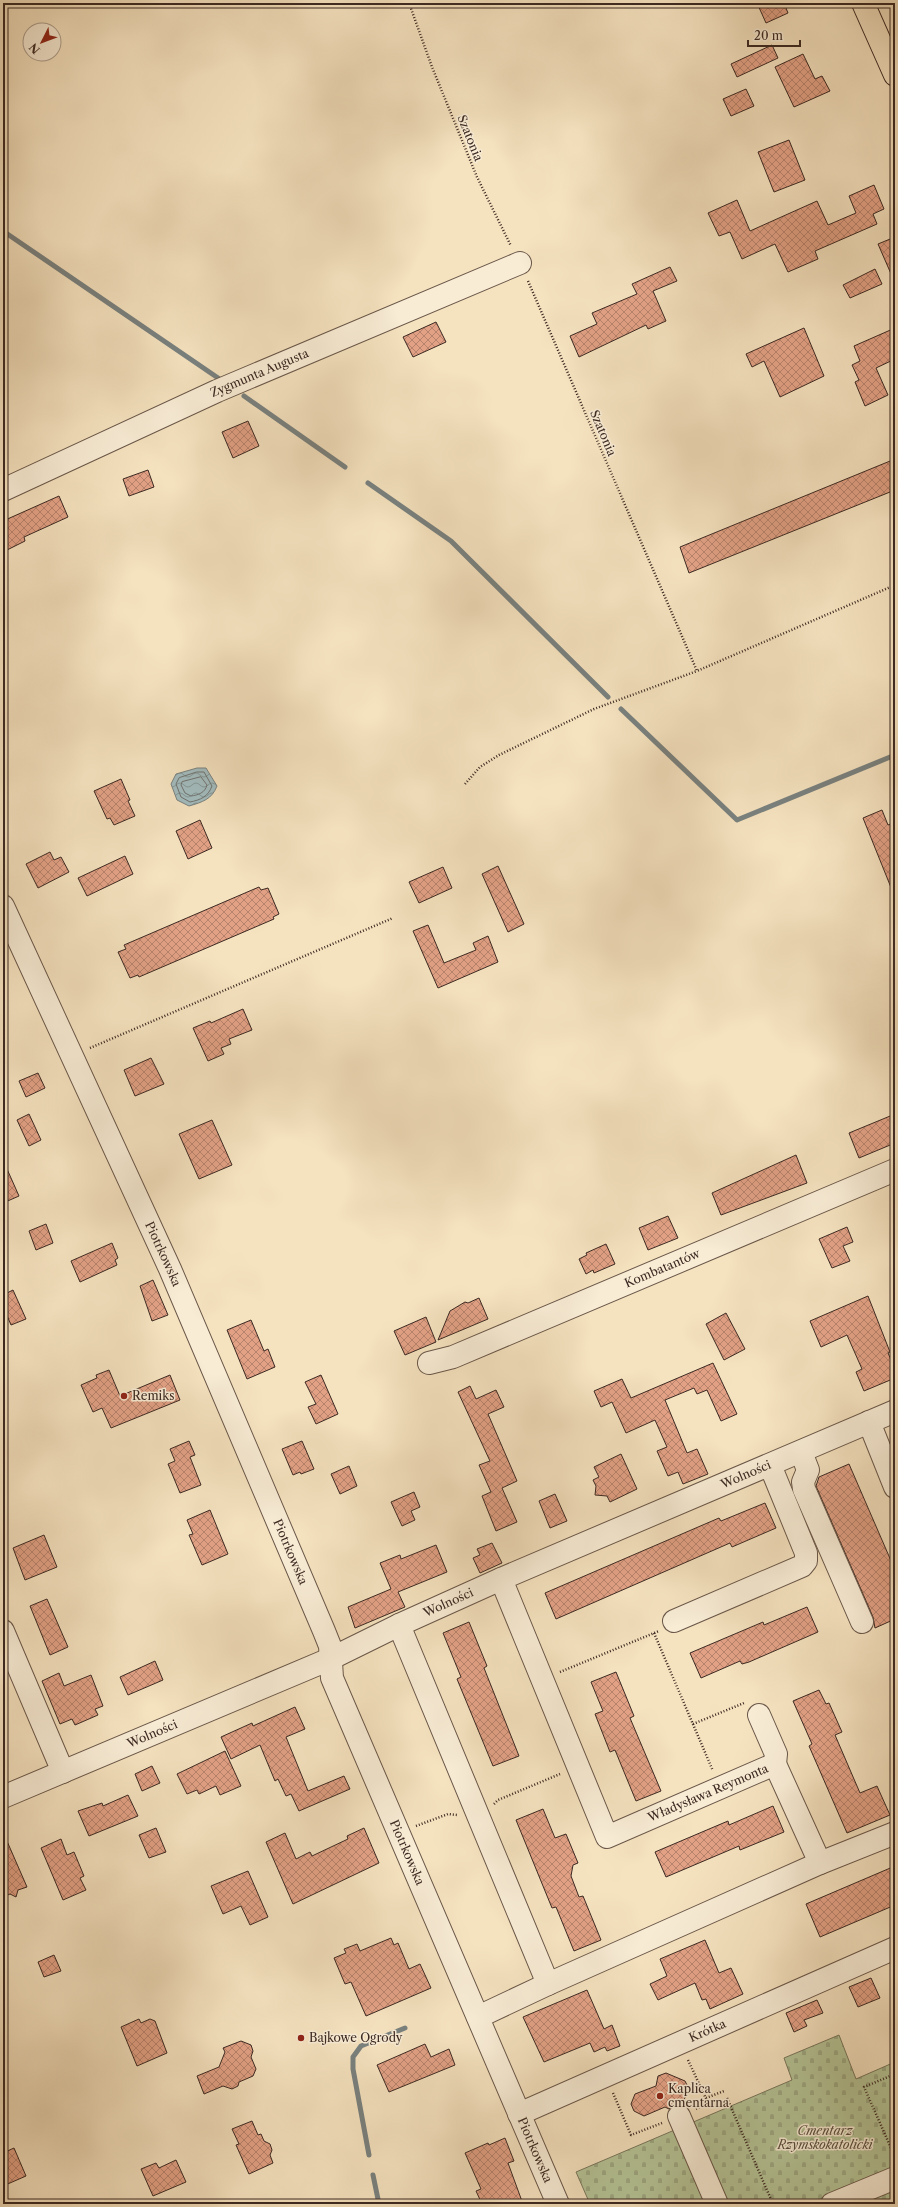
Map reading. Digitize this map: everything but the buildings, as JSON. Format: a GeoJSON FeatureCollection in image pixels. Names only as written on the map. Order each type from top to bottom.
{"type":"FeatureCollection","features":[{"type":"Feature","properties":{"kind":"main road"},"geometry":{"type":"LineString","coordinates":[[863,3],[895,75]]}},
{"type":"Feature","properties":{"kind":"street","name":"Zygmunta Augusta"},"geometry":{"type":"LineString","coordinates":[[3,490],[217,392],[520,263]]}},
{"type":"Feature","properties":{"kind":"street","name":"Piotrkowska"},"geometry":{"type":"LineString","coordinates":[[3,906],[73,1056],[193,1322],[238,1432],[330,1646],[332,1678],[558,2204]]}},
{"type":"Feature","properties":{"kind":"street","name":"Kombatantów"},"geometry":{"type":"LineString","coordinates":[[429,1363],[453,1357],[895,1170]]}},
{"type":"Feature","properties":{"kind":"street","name":"Wolności"},"geometry":{"type":"LineString","coordinates":[[3,1797],[330,1659],[398,1625],[501,1579],[895,1411]]}},
{"type":"Feature","properties":{"kind":"street"},"geometry":{"type":"LineString","coordinates":[[869,1422],[895,1487]]}},
{"type":"Feature","properties":{"kind":"street"},"geometry":{"type":"LineString","coordinates":[[801,1452],[808,1470],[803,1482],[804,1489],[862,1622]]}},
{"type":"Feature","properties":{"kind":"street"},"geometry":{"type":"LineString","coordinates":[[674,1621],[802,1566],[806,1561],[806,1553],[770,1465]]}},
{"type":"Feature","properties":{"kind":"street","name":"Władysława Reymonta"},"geometry":{"type":"LineString","coordinates":[[501,1579],[607,1837],[775,1764],[820,1863]]}},
{"type":"Feature","properties":{"kind":"street"},"geometry":{"type":"LineString","coordinates":[[398,1625],[479,1814],[548,1984]]}},
{"type":"Feature","properties":{"kind":"street"},"geometry":{"type":"LineString","coordinates":[[3,1631],[63,1772]]}},
{"type":"Feature","properties":{"kind":"street"},"geometry":{"type":"LineString","coordinates":[[759,1715],[776,1754],[775,1764]]}},
{"type":"Feature","properties":{"kind":"street"},"geometry":{"type":"LineString","coordinates":[[478,2017],[548,1984],[820,1863],[895,1833]]}},
{"type":"Feature","properties":{"kind":"street","name":"Krótka"},"geometry":{"type":"LineString","coordinates":[[519,2114],[895,1948]]}},
{"type":"Feature","properties":{"kind":"street"},"geometry":{"type":"LineString","coordinates":[[679,2116],[716,2204]]}},
{"type":"Feature","properties":{"kind":"street"},"geometry":{"type":"LineString","coordinates":[[832,2204],[895,2178]]}},
{"type":"Feature","properties":{"kind":"path","name":"Szatonia"},"geometry":{"type":"LineString","coordinates":[[409,3],[432,67],[477,177],[520,263],[697,671]]}},
{"type":"Feature","properties":{"kind":"path"},"geometry":{"type":"LineString","coordinates":[[465,784],[480,767],[499,755],[587,712],[697,671],[895,584]]}},
{"type":"Feature","properties":{"kind":"path"},"geometry":{"type":"LineString","coordinates":[[73,1056],[393,918]]}},
{"type":"Feature","properties":{"kind":"path"},"geometry":{"type":"LineString","coordinates":[[542,1680],[670,1626],[674,1621]]}},
{"type":"Feature","properties":{"kind":"path"},"geometry":{"type":"LineString","coordinates":[[654,1633],[720,1788]]}},
{"type":"Feature","properties":{"kind":"path"},"geometry":{"type":"LineString","coordinates":[[693,1724],[749,1701],[753,1710],[759,1715]]}},
{"type":"Feature","properties":{"kind":"path"},"geometry":{"type":"LineString","coordinates":[[416,1826],[448,1814],[473,1817],[485,1812],[498,1800],[578,1767]]}},
{"type":"Feature","properties":{"kind":"path"},"geometry":{"type":"LineString","coordinates":[[606,2076],[631,2135],[679,2116],[708,2103],[681,2043]]}},
{"type":"Feature","properties":{"kind":"path"},"geometry":{"type":"LineString","coordinates":[[895,2074],[864,2087],[895,2157]]}},
{"type":"Feature","properties":{"kind":"path"},"geometry":{"type":"LineString","coordinates":[[706,2098],[724,2091]]}},
{"type":"Feature","properties":{"kind":"path"},"geometry":{"type":"LineString","coordinates":[[727,2098],[773,2204]]}},
{"type":"Feature","properties":{"kind":"green space","name":"Cmentarz Rzymskokatolicki"},"geometry":{"type":"Polygon","coordinates":[[[839,2035],[856,2079],[895,2062],[895,2204],[590,2204],[576,2172],[792,2080],[784,2058],[839,2035]]]}},
{"type":"Feature","properties":{"kind":"water"},"geometry":{"type":"Polygon","coordinates":[[[197,768],[206,768],[217,786],[210,797],[189,806],[177,800],[171,784],[176,774],[197,768]]]}},
{"type":"Feature","properties":{"kind":"waterway"},"geometry":{"type":"LineString","coordinates":[[3,231],[221,380]]}},
{"type":"Feature","properties":{"kind":"waterway"},"geometry":{"type":"LineString","coordinates":[[244,396],[345,467]]}},
{"type":"Feature","properties":{"kind":"waterway"},"geometry":{"type":"LineString","coordinates":[[368,483],[451,541],[608,697]]}},
{"type":"Feature","properties":{"kind":"waterway"},"geometry":{"type":"LineString","coordinates":[[621,709],[737,820],[895,755]]}},
{"type":"Feature","properties":{"kind":"waterway"},"geometry":{"type":"LineString","coordinates":[[369,2155],[353,2069],[353,2057],[361,2046],[405,2028]]}},
{"type":"Feature","properties":{"kind":"waterway"},"geometry":{"type":"LineString","coordinates":[[373,2175],[379,2204]]}},
{"type":"Feature","properties":{"kind":"place","name":"Remiks"},"geometry":{"type":"Point","coordinates":[124,1396]}},
{"type":"Feature","properties":{"kind":"place","name":"Bajkowe Ogrody"},"geometry":{"type":"Point","coordinates":[301,2038]}},
{"type":"Feature","properties":{"kind":"place","name":"Kaplica cmentarna"},"geometry":{"type":"Point","coordinates":[660,2096]}}]}
